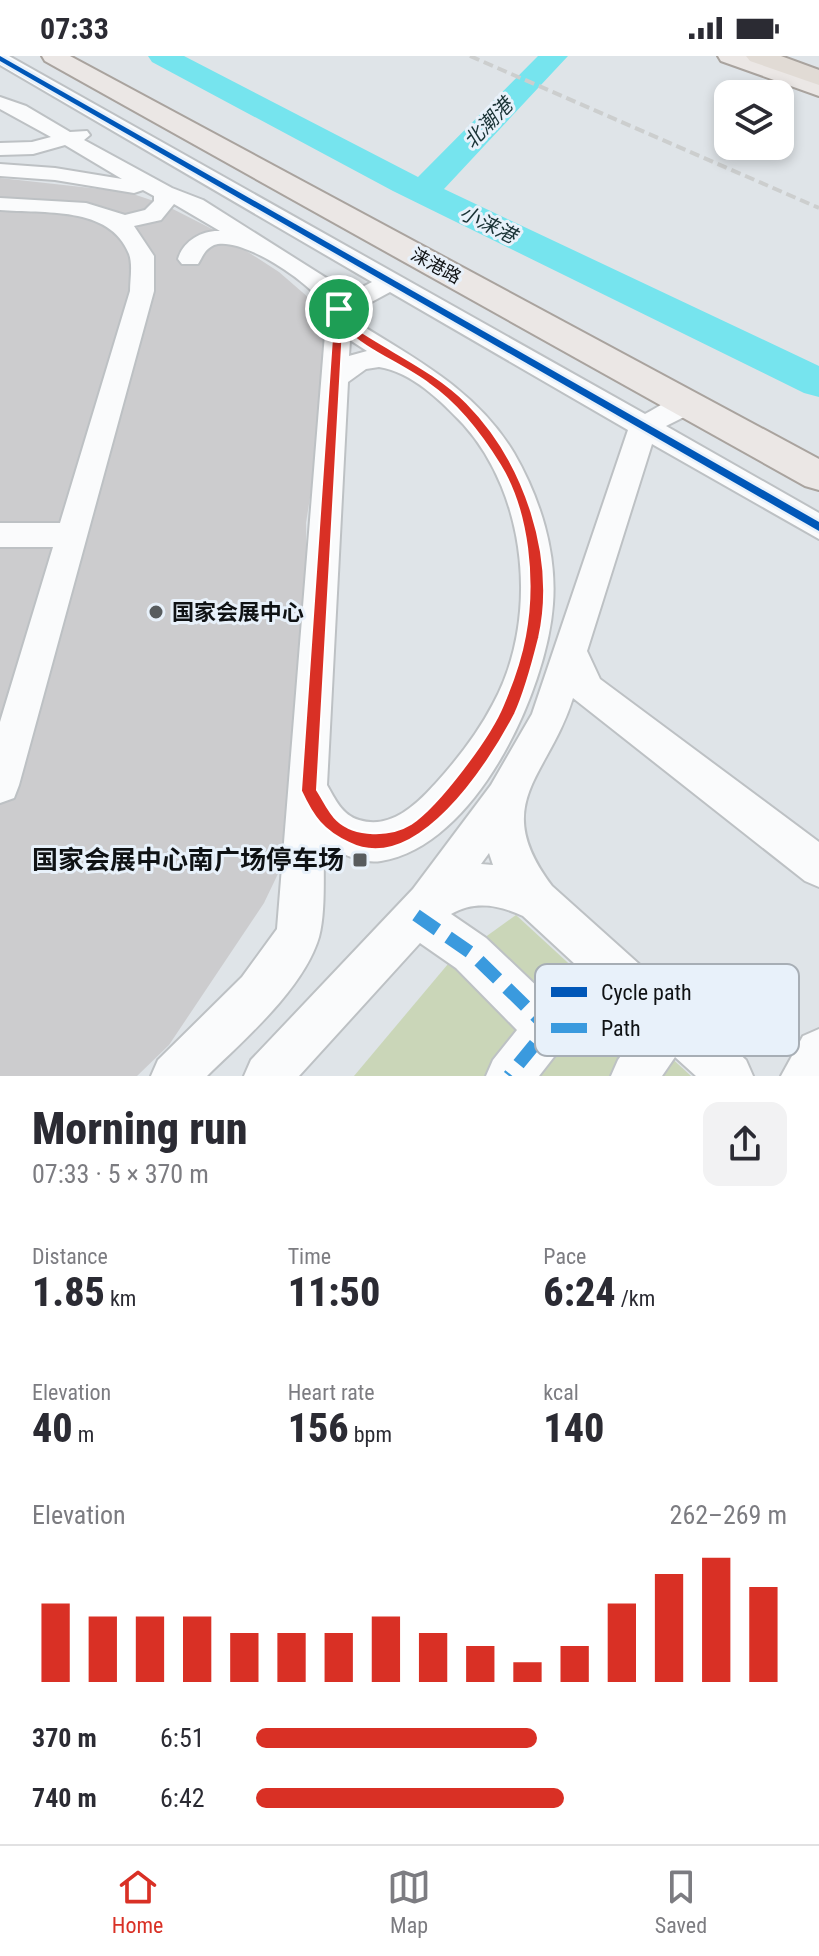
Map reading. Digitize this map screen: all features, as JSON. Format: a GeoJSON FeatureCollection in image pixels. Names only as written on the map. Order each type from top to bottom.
{"type":"FeatureCollection","features":[{"type":"Feature","properties":{"kind":"highway"},"geometry":{"type":"LineString","coordinates":[[758,56],[819,78]]}},
{"type":"Feature","properties":{"kind":"highway"},"geometry":{"type":"LineString","coordinates":[[809,56],[819,59]]}},
{"type":"Feature","properties":{"kind":"main road","name":"涞港路"},"geometry":{"type":"LineString","coordinates":[[53,56],[819,476]]}},
{"type":"Feature","properties":{"kind":"main road"},"geometry":{"type":"LineString","coordinates":[[729,56],[819,89]]}},
{"type":"Feature","properties":{"kind":"street"},"geometry":{"type":"LineString","coordinates":[[0,58],[819,527]]}},
{"type":"Feature","properties":{"kind":"street"},"geometry":{"type":"LineString","coordinates":[[0,103],[19,110],[59,142],[195,205],[320,284],[332,295],[348,328],[433,381],[463,406],[507,467],[522,500],[531,537],[536,584],[532,637],[509,710],[462,783],[415,830],[386,840],[362,841],[331,826],[309,791]]}},
{"type":"Feature","properties":{"kind":"street"},"geometry":{"type":"LineString","coordinates":[[6,170],[59,142],[113,123]]}},
{"type":"Feature","properties":{"kind":"street"},"geometry":{"type":"LineString","coordinates":[[0,149],[59,142]]}},
{"type":"Feature","properties":{"kind":"street"},"geometry":{"type":"LineString","coordinates":[[6,170],[96,180],[164,193]]}},
{"type":"Feature","properties":{"kind":"street"},"geometry":{"type":"LineString","coordinates":[[0,204],[63,207],[108,215],[124,222],[144,219],[160,209],[165,202],[164,193]]}},
{"type":"Feature","properties":{"kind":"street"},"geometry":{"type":"LineString","coordinates":[[0,785],[142,291],[142,256],[129,234],[108,215]]}},
{"type":"Feature","properties":{"kind":"street"},"geometry":{"type":"LineString","coordinates":[[190,259],[192,250],[212,237],[246,239]]}},
{"type":"Feature","properties":{"kind":"street"},"geometry":{"type":"LineString","coordinates":[[339,309],[390,282]]}},
{"type":"Feature","properties":{"kind":"street"},"geometry":{"type":"LineString","coordinates":[[174,1076],[250,1000],[284,961],[298,935],[339,309]]}},
{"type":"Feature","properties":{"kind":"street"},"geometry":{"type":"LineString","coordinates":[[334,379],[354,363],[382,358],[399,360]]}},
{"type":"Feature","properties":{"kind":"street"},"geometry":{"type":"LineString","coordinates":[[267,1076],[422,910],[505,798],[548,719],[643,427],[686,404]]}},
{"type":"Feature","properties":{"kind":"street"},"geometry":{"type":"LineString","coordinates":[[0,535],[72,535]]}},
{"type":"Feature","properties":{"kind":"street"},"geometry":{"type":"LineString","coordinates":[[570,650],[575,670],[587,690],[819,867]]}},
{"type":"Feature","properties":{"kind":"street"},"geometry":{"type":"LineString","coordinates":[[505,798],[502,826],[515,872],[537,901],[606,964]]}},
{"type":"Feature","properties":{"kind":"street"},"geometry":{"type":"LineString","coordinates":[[422,910],[454,888],[479,883],[508,886],[537,901]]}},
{"type":"Feature","properties":{"kind":"street"},"geometry":{"type":"LineString","coordinates":[[422,910],[535,1015]]}},
{"type":"Feature","properties":{"kind":"street"},"geometry":{"type":"LineString","coordinates":[[509,1076],[535,1044]]}},
{"type":"Feature","properties":{"kind":"street"},"geometry":{"type":"LineString","coordinates":[[804,1076],[819,1052]]}},
{"type":"Feature","properties":{"kind":"street"},"geometry":{"type":"LineString","coordinates":[[634,1076],[648,1056]]}},
{"type":"Feature","properties":{"kind":"street"},"geometry":{"type":"LineString","coordinates":[[708,1056],[730,1076]]}},
{"type":"Feature","properties":{"kind":"green space"},"geometry":{"type":"Polygon","coordinates":[[[516,915],[569,964],[535,964],[535,1056],[669,1056],[691,1076],[354,1076],[448,964],[516,915]]]}},
{"type":"Feature","properties":{"kind":"building","name":"国家会展中心"},"geometry":{"type":"Polygon","coordinates":[[[0,178],[127,192],[163,204],[214,230],[279,272],[309,298],[335,339],[306,523],[309,809],[264,903],[169,1045],[137,1076],[0,1076],[0,178]]]}},
{"type":"Feature","properties":{"kind":"waterway","name":"小涞港"},"geometry":{"type":"LineString","coordinates":[[162,56],[405,184],[819,383]]}},
{"type":"Feature","properties":{"kind":"waterway","name":"北潮港"},"geometry":{"type":"LineString","coordinates":[[423,191],[554,56]]}},
{"type":"Feature","properties":{"kind":"railway"},"geometry":{"type":"LineString","coordinates":[[470,56],[819,208]]}},
{"type":"Feature","properties":{"kind":"marked path"},"geometry":{"type":"LineString","coordinates":[[416,915],[471,953],[535,1015]]}},
{"type":"Feature","properties":{"kind":"marked path"},"geometry":{"type":"LineString","coordinates":[[509,1076],[535,1044]]}},
{"type":"Feature","properties":{"kind":"cycle path"},"geometry":{"type":"LineString","coordinates":[[0,58],[819,527]]}},
{"type":"Feature","properties":{"kind":"place","name":"国家会展中心"},"geometry":{"type":"Point","coordinates":[156,612]}},
{"type":"Feature","properties":{"kind":"place","name":"国家会展中心南广场停车场"},"geometry":{"type":"Point","coordinates":[360,860]}},
{"type":"Feature","properties":{"kind":"route"},"geometry":{"type":"LineString","coordinates":[[339,309],[348,328],[433,381],[463,406],[483,431],[507,467],[522,500],[531,537],[536,584],[532,637],[509,710],[462,783],[415,830],[386,840],[362,841],[331,826],[309,791],[339,309]]}}]}
